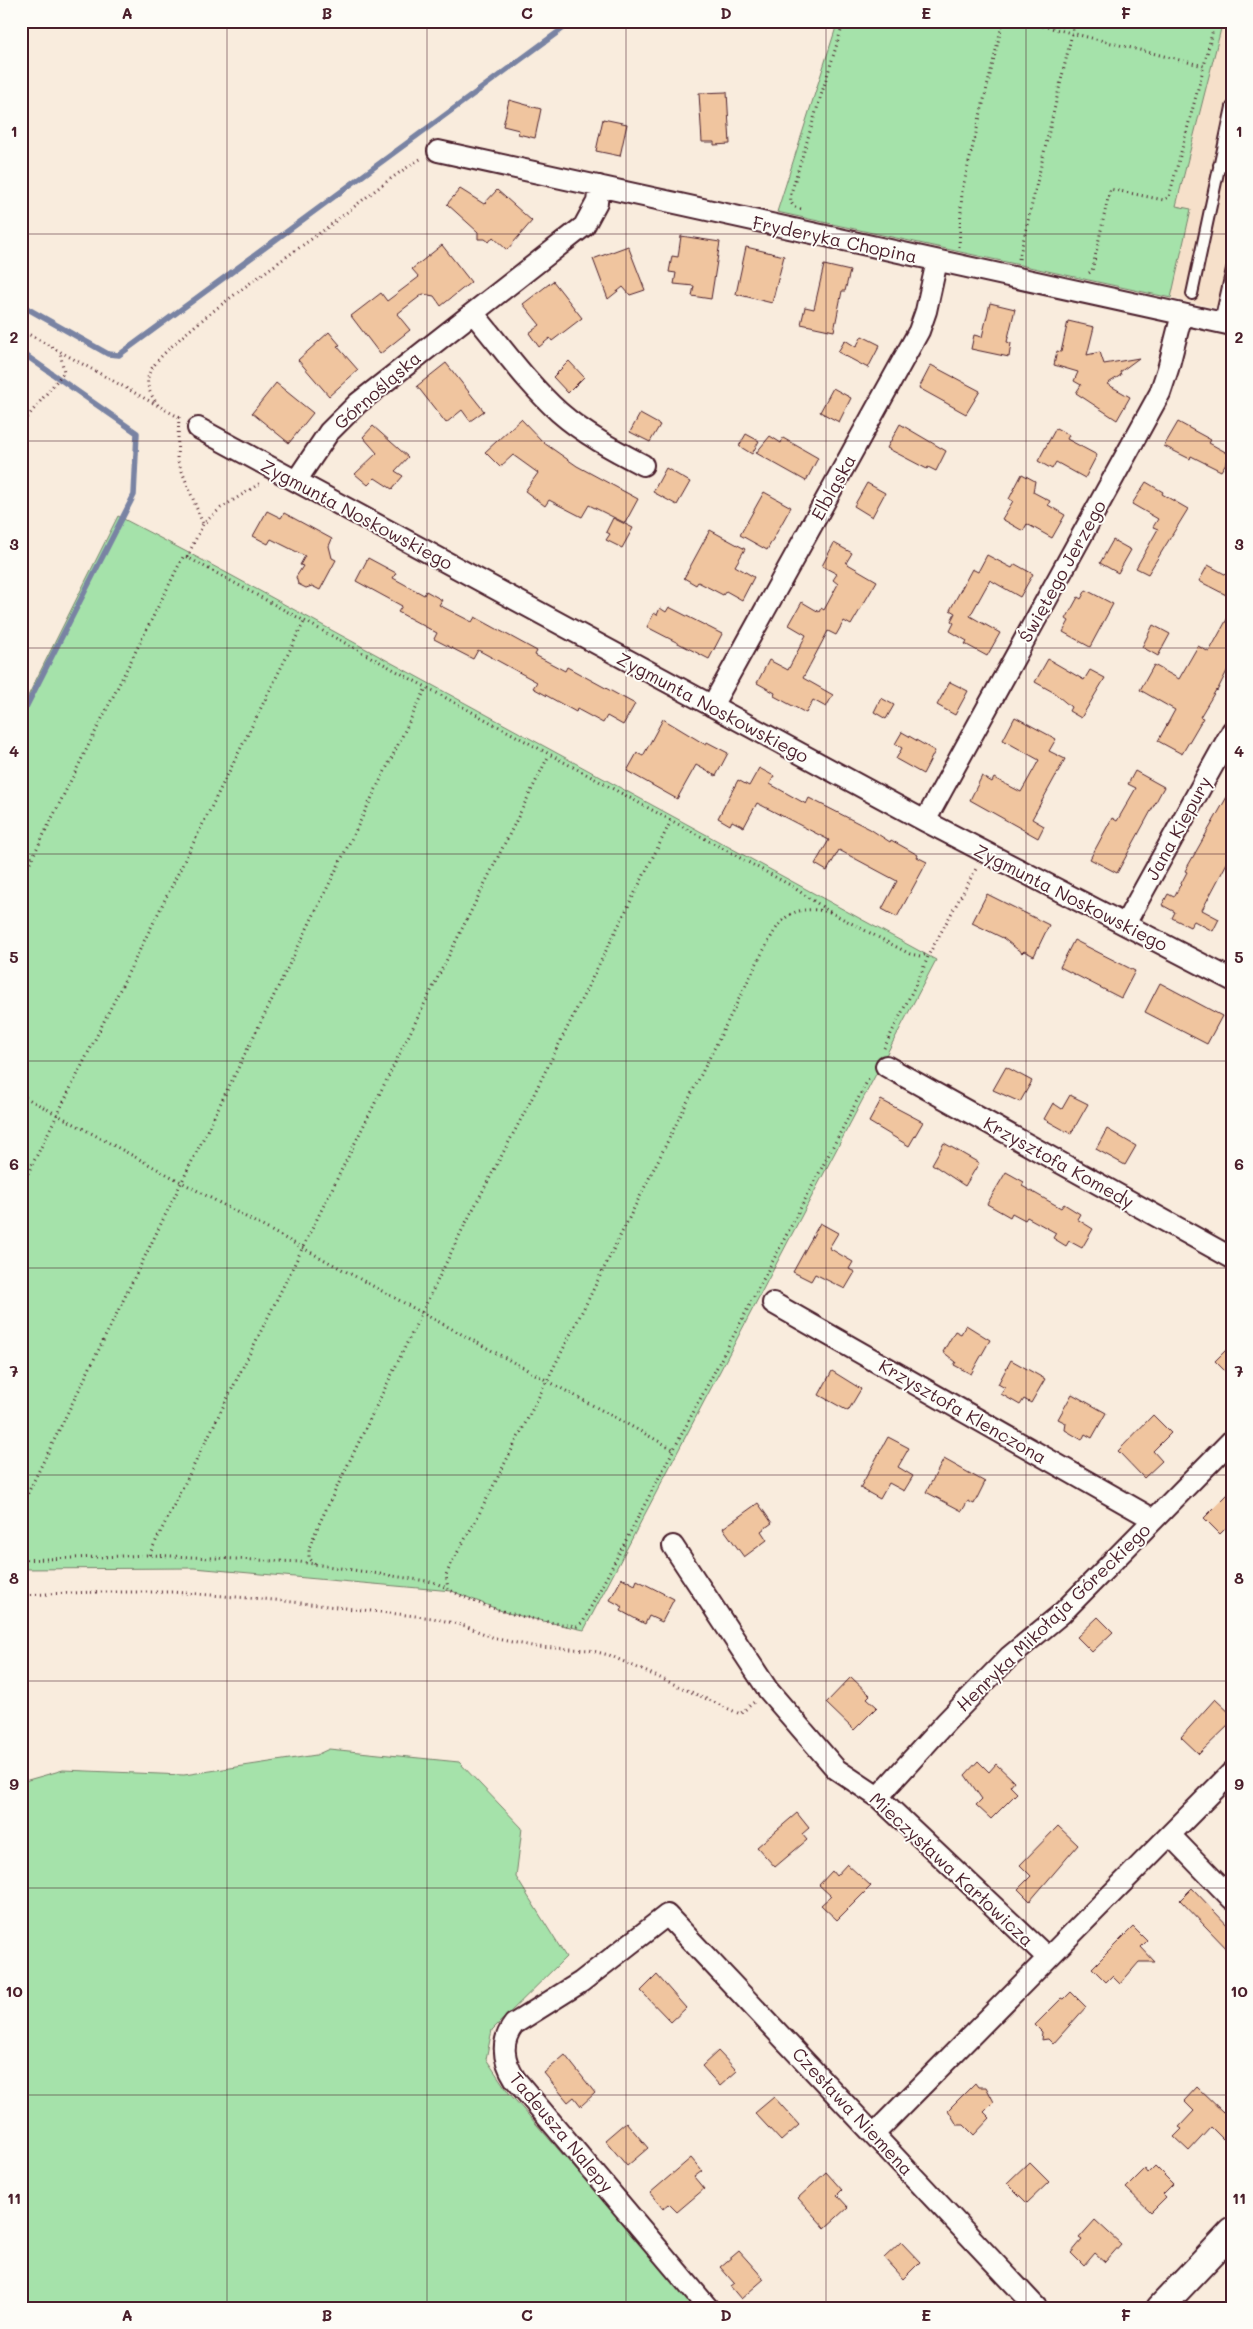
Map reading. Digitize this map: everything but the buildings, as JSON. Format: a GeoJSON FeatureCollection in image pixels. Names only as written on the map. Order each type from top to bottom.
{"type":"FeatureCollection","features":[{"type":"Feature","properties":{"kind":"street","name":"Fryderyka Chopina"},"geometry":{"type":"LineString","coordinates":[[438,151],[1226,324]]}},
{"type":"Feature","properties":{"kind":"street","name":"Górnośląska"},"geometry":{"type":"LineString","coordinates":[[296,481],[320,443],[340,419],[379,384],[584,226],[597,202],[599,186]]}},
{"type":"Feature","properties":{"kind":"street","name":"Elbląska"},"geometry":{"type":"LineString","coordinates":[[712,706],[913,344],[926,311],[937,261]]}},
{"type":"Feature","properties":{"kind":"street"},"geometry":{"type":"LineString","coordinates":[[473,313],[531,383],[559,412],[598,441],[643,466]]}},
{"type":"Feature","properties":{"kind":"street","name":"Świętego Jerzego"},"geometry":{"type":"LineString","coordinates":[[925,821],[1160,393],[1182,314]]}},
{"type":"Feature","properties":{"kind":"street","name":"Zygmunta Noskowskiego"},"geometry":{"type":"LineString","coordinates":[[198,428],[925,821],[1232,980]]}},
{"type":"Feature","properties":{"kind":"street","name":"Jana Kiepury"},"geometry":{"type":"LineString","coordinates":[[1125,924],[1232,731]]}},
{"type":"Feature","properties":{"kind":"street","name":"Krzysztofa Komedy"},"geometry":{"type":"LineString","coordinates":[[881,1061],[1232,1258]]}},
{"type":"Feature","properties":{"kind":"street","name":"Krzysztofa Klenczona"},"geometry":{"type":"LineString","coordinates":[[773,1302],[1153,1520]]}},
{"type":"Feature","properties":{"kind":"street","name":"Henryka Mikołaja Góreckiego"},"geometry":{"type":"LineString","coordinates":[[878,1797],[946,1722],[1009,1657],[1061,1614],[1232,1440]]}},
{"type":"Feature","properties":{"kind":"street","name":"Mieczysława Karłowicza"},"geometry":{"type":"LineString","coordinates":[[673,1546],[768,1690],[836,1770],[878,1797],[1048,1958]]}},
{"type":"Feature","properties":{"kind":"street","name":"Mieczysława Karłowicza"},"geometry":{"type":"LineString","coordinates":[[875,2133],[1232,1772]]}},
{"type":"Feature","properties":{"kind":"street"},"geometry":{"type":"LineString","coordinates":[[1170,1834],[1232,1899]]}},
{"type":"Feature","properties":{"kind":"street","name":"Czesława Niemena"},"geometry":{"type":"LineString","coordinates":[[667,1915],[875,2133],[1037,2308]]}},
{"type":"Feature","properties":{"kind":"street","name":"Tadeusza Nalepy"},"geometry":{"type":"LineString","coordinates":[[667,1915],[581,1982],[514,2024],[508,2032],[504,2043],[504,2055],[515,2079],[708,2308]]}},
{"type":"Feature","properties":{"kind":"street"},"geometry":{"type":"LineString","coordinates":[[1160,2308],[1232,2232]]}},
{"type":"Feature","properties":{"kind":"lane"},"geometry":{"type":"LineString","coordinates":[[1192,294],[1232,107]]}},
{"type":"Feature","properties":{"kind":"lane"},"geometry":{"type":"LineString","coordinates":[[1220,165],[1232,168]]}},
{"type":"Feature","properties":{"kind":"lane"},"geometry":{"type":"LineString","coordinates":[[1226,324],[1232,269]]}},
{"type":"Feature","properties":{"kind":"path"},"geometry":{"type":"LineString","coordinates":[[806,210],[793,206],[790,202],[791,193],[844,21]]}},
{"type":"Feature","properties":{"kind":"path"},"geometry":{"type":"LineString","coordinates":[[958,255],[962,191],[1003,21]]}},
{"type":"Feature","properties":{"kind":"path"},"geometry":{"type":"LineString","coordinates":[[1023,21],[1204,66]]}},
{"type":"Feature","properties":{"kind":"path"},"geometry":{"type":"LineString","coordinates":[[1020,259],[1050,117],[1074,21]]}},
{"type":"Feature","properties":{"kind":"path"},"geometry":{"type":"LineString","coordinates":[[1080,271],[1090,273],[1092,271],[1110,189],[1164,200],[1169,197],[1215,21]]}},
{"type":"Feature","properties":{"kind":"path"},"geometry":{"type":"LineString","coordinates":[[158,405],[148,388],[147,381],[149,373],[164,353],[228,301],[398,174],[429,154],[438,151]]}},
{"type":"Feature","properties":{"kind":"path"},"geometry":{"type":"LineString","coordinates":[[950,244],[968,248]]}},
{"type":"Feature","properties":{"kind":"path"},"geometry":{"type":"LineString","coordinates":[[1011,257],[1028,260]]}},
{"type":"Feature","properties":{"kind":"path"},"geometry":{"type":"LineString","coordinates":[[21,330],[198,428]]}},
{"type":"Feature","properties":{"kind":"path"},"geometry":{"type":"LineString","coordinates":[[21,424],[64,372],[60,352]]}},
{"type":"Feature","properties":{"kind":"path"},"geometry":{"type":"LineString","coordinates":[[179,417],[177,459],[203,524]]}},
{"type":"Feature","properties":{"kind":"path"},"geometry":{"type":"LineString","coordinates":[[21,880],[142,636],[183,557],[186,557],[203,524],[221,508],[266,478]]}},
{"type":"Feature","properties":{"kind":"path"},"geometry":{"type":"LineString","coordinates":[[186,557],[549,756],[790,885],[830,912],[910,954],[920,956],[929,954]]}},
{"type":"Feature","properties":{"kind":"path"},"geometry":{"type":"LineString","coordinates":[[21,1187],[304,622]]}},
{"type":"Feature","properties":{"kind":"path"},"geometry":{"type":"LineString","coordinates":[[21,1507],[426,688]]}},
{"type":"Feature","properties":{"kind":"path"},"geometry":{"type":"LineString","coordinates":[[149,1555],[549,756]]}},
{"type":"Feature","properties":{"kind":"path"},"geometry":{"type":"LineString","coordinates":[[315,1564],[309,1558],[309,1548],[319,1524],[461,1232],[529,1104],[671,821]]}},
{"type":"Feature","properties":{"kind":"path"},"geometry":{"type":"LineString","coordinates":[[21,1560],[149,1555],[315,1564],[433,1582],[505,1612],[577,1626],[583,1622],[673,1449],[881,1061],[929,954],[980,862]]}},
{"type":"Feature","properties":{"kind":"path"},"geometry":{"type":"LineString","coordinates":[[448,1588],[446,1575],[452,1562],[476,1520],[586,1304],[761,955],[785,916],[805,909],[830,912]]}},
{"type":"Feature","properties":{"kind":"path"},"geometry":{"type":"LineString","coordinates":[[21,1095],[673,1449]]}},
{"type":"Feature","properties":{"kind":"path"},"geometry":{"type":"LineString","coordinates":[[21,1595],[96,1592],[172,1592],[378,1611],[450,1622],[497,1639],[531,1646],[589,1650],[609,1655],[740,1714],[768,1690]]}},
{"type":"Feature","properties":{"kind":"shaded area"},"geometry":{"type":"Polygon","coordinates":[[[1223,21],[1232,21],[1232,311],[1171,298],[1191,210],[1176,206],[1223,21]]]}},
{"type":"Feature","properties":{"kind":"green space"},"geometry":{"type":"Polygon","coordinates":[[[838,21],[1223,21],[1176,206],[1191,209],[1171,298],[777,212],[838,21]]]}},
{"type":"Feature","properties":{"kind":"green space"},"geometry":{"type":"Polygon","coordinates":[[[118,516],[225,572],[936,960],[584,1630],[507,1613],[452,1591],[194,1568],[21,1569],[21,710],[118,516]]]}},
{"type":"Feature","properties":{"kind":"green space"},"geometry":{"type":"Polygon","coordinates":[[[329,1749],[459,1762],[522,1828],[516,1877],[566,1957],[492,2030],[486,2059],[509,2093],[697,2308],[21,2308],[21,1782],[63,1770],[184,1775],[316,1755],[329,1749]]]}},
{"type":"Feature","properties":{"kind":"waterway"},"geometry":{"type":"LineString","coordinates":[[21,305],[108,354],[119,355],[573,21]]}},
{"type":"Feature","properties":{"kind":"waterway"},"geometry":{"type":"LineString","coordinates":[[21,352],[137,433],[134,495],[21,717]]}}]}
